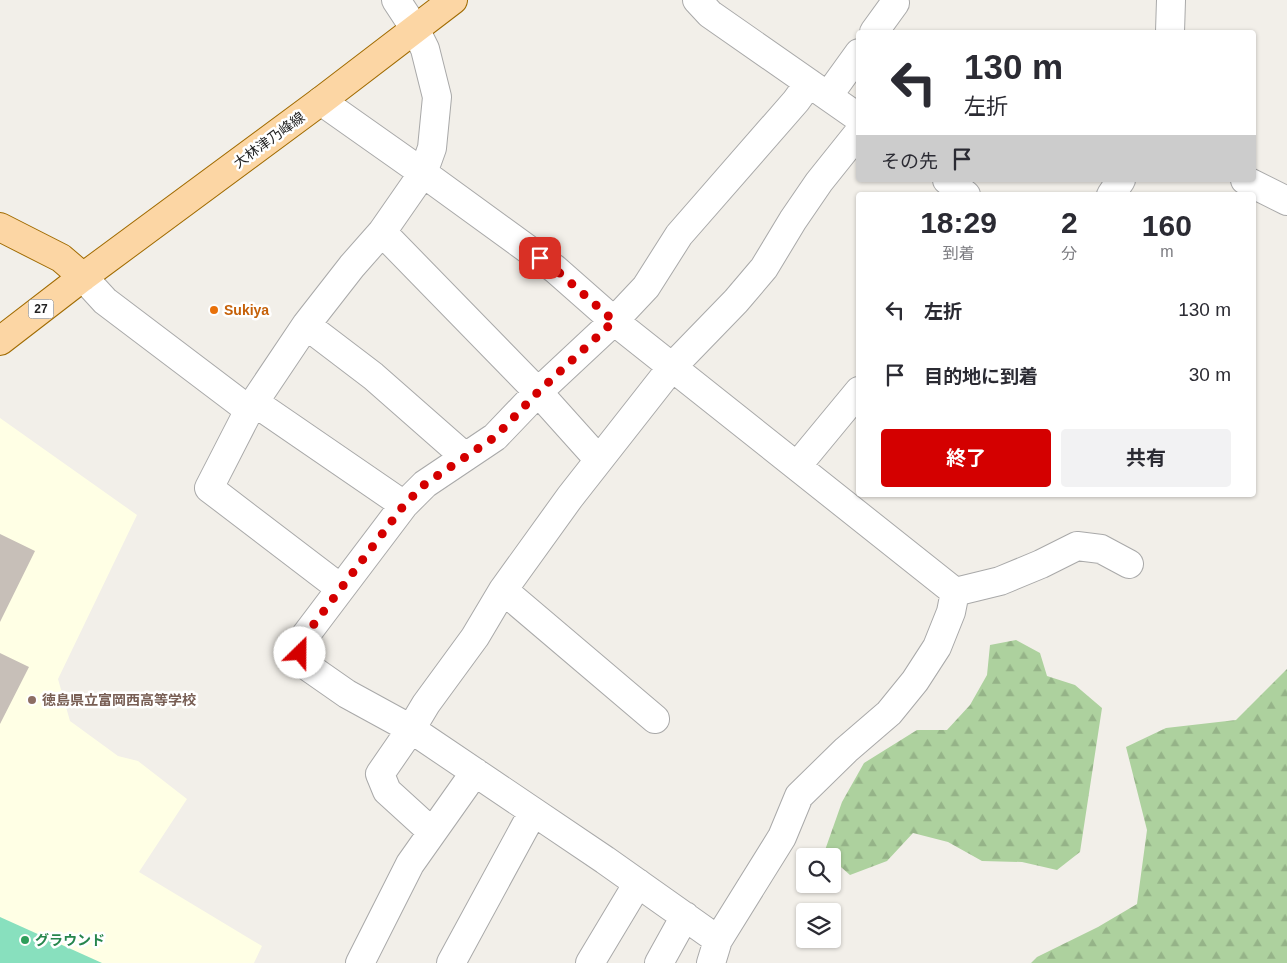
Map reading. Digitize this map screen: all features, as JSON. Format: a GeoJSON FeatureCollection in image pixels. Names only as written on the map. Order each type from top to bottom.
{"type":"FeatureCollection","features":[{"type":"Feature","properties":{"kind":"main road","name":"大林津乃峰線"},"geometry":{"type":"LineString","coordinates":[[83,277],[321,101],[453,0]]}},
{"type":"Feature","properties":{"kind":"main road"},"geometry":{"type":"LineString","coordinates":[[0,227],[61,258],[83,277]]}},
{"type":"Feature","properties":{"kind":"main road","name":"27"},"geometry":{"type":"LineString","coordinates":[[0,341],[83,277]]}},
{"type":"Feature","properties":{"kind":"street"},"geometry":{"type":"LineString","coordinates":[[340,588],[209,488],[252,406],[306,325],[352,266],[382,232],[423,172],[432,148],[437,97],[425,49],[415,29],[396,0]]}},
{"type":"Feature","properties":{"kind":"street"},"geometry":{"type":"LineString","coordinates":[[697,0],[710,14],[856,116]]}},
{"type":"Feature","properties":{"kind":"street"},"geometry":{"type":"LineString","coordinates":[[1170,30],[1171,0]]}},
{"type":"Feature","properties":{"kind":"street"},"geometry":{"type":"LineString","coordinates":[[875,30],[895,3]]}},
{"type":"Feature","properties":{"kind":"street"},"geometry":{"type":"LineString","coordinates":[[856,56],[818,90],[796,101],[679,235],[646,287],[614,321],[538,392],[495,437],[464,456],[425,484],[404,505],[305,636],[300,653],[304,664],[347,694],[411,729],[685,916],[714,951],[782,837],[799,796],[846,750],[889,713],[915,681],[937,647],[951,612],[955,592]]}},
{"type":"Feature","properties":{"kind":"street"},"geometry":{"type":"LineString","coordinates":[[321,101],[423,172],[555,269],[614,321],[955,592]]}},
{"type":"Feature","properties":{"kind":"street"},"geometry":{"type":"LineString","coordinates":[[432,832],[387,792],[380,774],[426,704],[474,637],[503,590],[599,460],[672,367],[736,301],[764,268],[819,182],[856,136]]}},
{"type":"Feature","properties":{"kind":"street"},"geometry":{"type":"LineString","coordinates":[[950,182],[962,192]]}},
{"type":"Feature","properties":{"kind":"street"},"geometry":{"type":"LineString","coordinates":[[1249,182],[1287,201]]}},
{"type":"Feature","properties":{"kind":"street"},"geometry":{"type":"LineString","coordinates":[[382,232],[538,392],[599,460]]}},
{"type":"Feature","properties":{"kind":"street"},"geometry":{"type":"LineString","coordinates":[[83,277],[105,301],[252,406],[404,505]]}},
{"type":"Feature","properties":{"kind":"street"},"geometry":{"type":"LineString","coordinates":[[306,325],[373,376],[464,456]]}},
{"type":"Feature","properties":{"kind":"street"},"geometry":{"type":"LineString","coordinates":[[797,466],[856,395]]}},
{"type":"Feature","properties":{"kind":"street"},"geometry":{"type":"LineString","coordinates":[[955,592],[1000,581],[1077,546],[1101,549],[1129,564]]}},
{"type":"Feature","properties":{"kind":"street"},"geometry":{"type":"LineString","coordinates":[[503,590],[655,719]]}},
{"type":"Feature","properties":{"kind":"street"},"geometry":{"type":"LineString","coordinates":[[360,963],[410,864],[474,772]]}},
{"type":"Feature","properties":{"kind":"street"},"geometry":{"type":"LineString","coordinates":[[451,963],[533,812]]}},
{"type":"Feature","properties":{"kind":"street"},"geometry":{"type":"LineString","coordinates":[[590,963],[638,883]]}},
{"type":"Feature","properties":{"kind":"street"},"geometry":{"type":"LineString","coordinates":[[659,963],[685,916]]}},
{"type":"Feature","properties":{"kind":"shaded area","name":"徳島県立富岡西高等学校"},"geometry":{"type":"Polygon","coordinates":[[[0,418],[137,515],[58,679],[70,721],[118,756],[138,761],[187,799],[139,872],[262,946],[254,963],[0,963],[0,418]]]}},
{"type":"Feature","properties":{"kind":"green space"},"geometry":{"type":"Polygon","coordinates":[[[1016,640],[1040,653],[1047,676],[1075,685],[1102,708],[1080,852],[1057,870],[1022,862],[982,861],[948,842],[913,833],[887,861],[850,875],[841,867],[841,848],[826,848],[842,802],[864,763],[917,730],[947,730],[970,705],[987,675],[990,645],[1016,640]]]}},
{"type":"Feature","properties":{"kind":"green space"},"geometry":{"type":"Polygon","coordinates":[[[1287,669],[1287,963],[1031,963],[1037,957],[1098,927],[1137,904],[1147,830],[1126,747],[1166,728],[1236,720],[1287,669]]]}},
{"type":"Feature","properties":{"kind":"green space","name":"グラウンド"},"geometry":{"type":"Polygon","coordinates":[[[0,917],[102,963],[0,963],[0,917]]]}},
{"type":"Feature","properties":{"kind":"building"},"geometry":{"type":"Polygon","coordinates":[[[0,534],[35,551],[0,622],[0,534]]]}},
{"type":"Feature","properties":{"kind":"building"},"geometry":{"type":"Polygon","coordinates":[[[0,653],[29,667],[0,724],[0,653]]]}},
{"type":"Feature","properties":{"kind":"place","name":"Sukiya"},"geometry":{"type":"Point","coordinates":[214,310]}},
{"type":"Feature","properties":{"kind":"place","name":"徳島県立富岡西高等学校"},"geometry":{"type":"Point","coordinates":[32,700]}},
{"type":"Feature","properties":{"kind":"place","name":"グラウンド"},"geometry":{"type":"Point","coordinates":[25,940]}},
{"type":"Feature","properties":{"kind":"route"},"geometry":{"type":"LineString","coordinates":[[300,653],[305,636],[404,505],[425,484],[464,456],[495,437],[538,392],[614,321],[540,258]]}}]}
